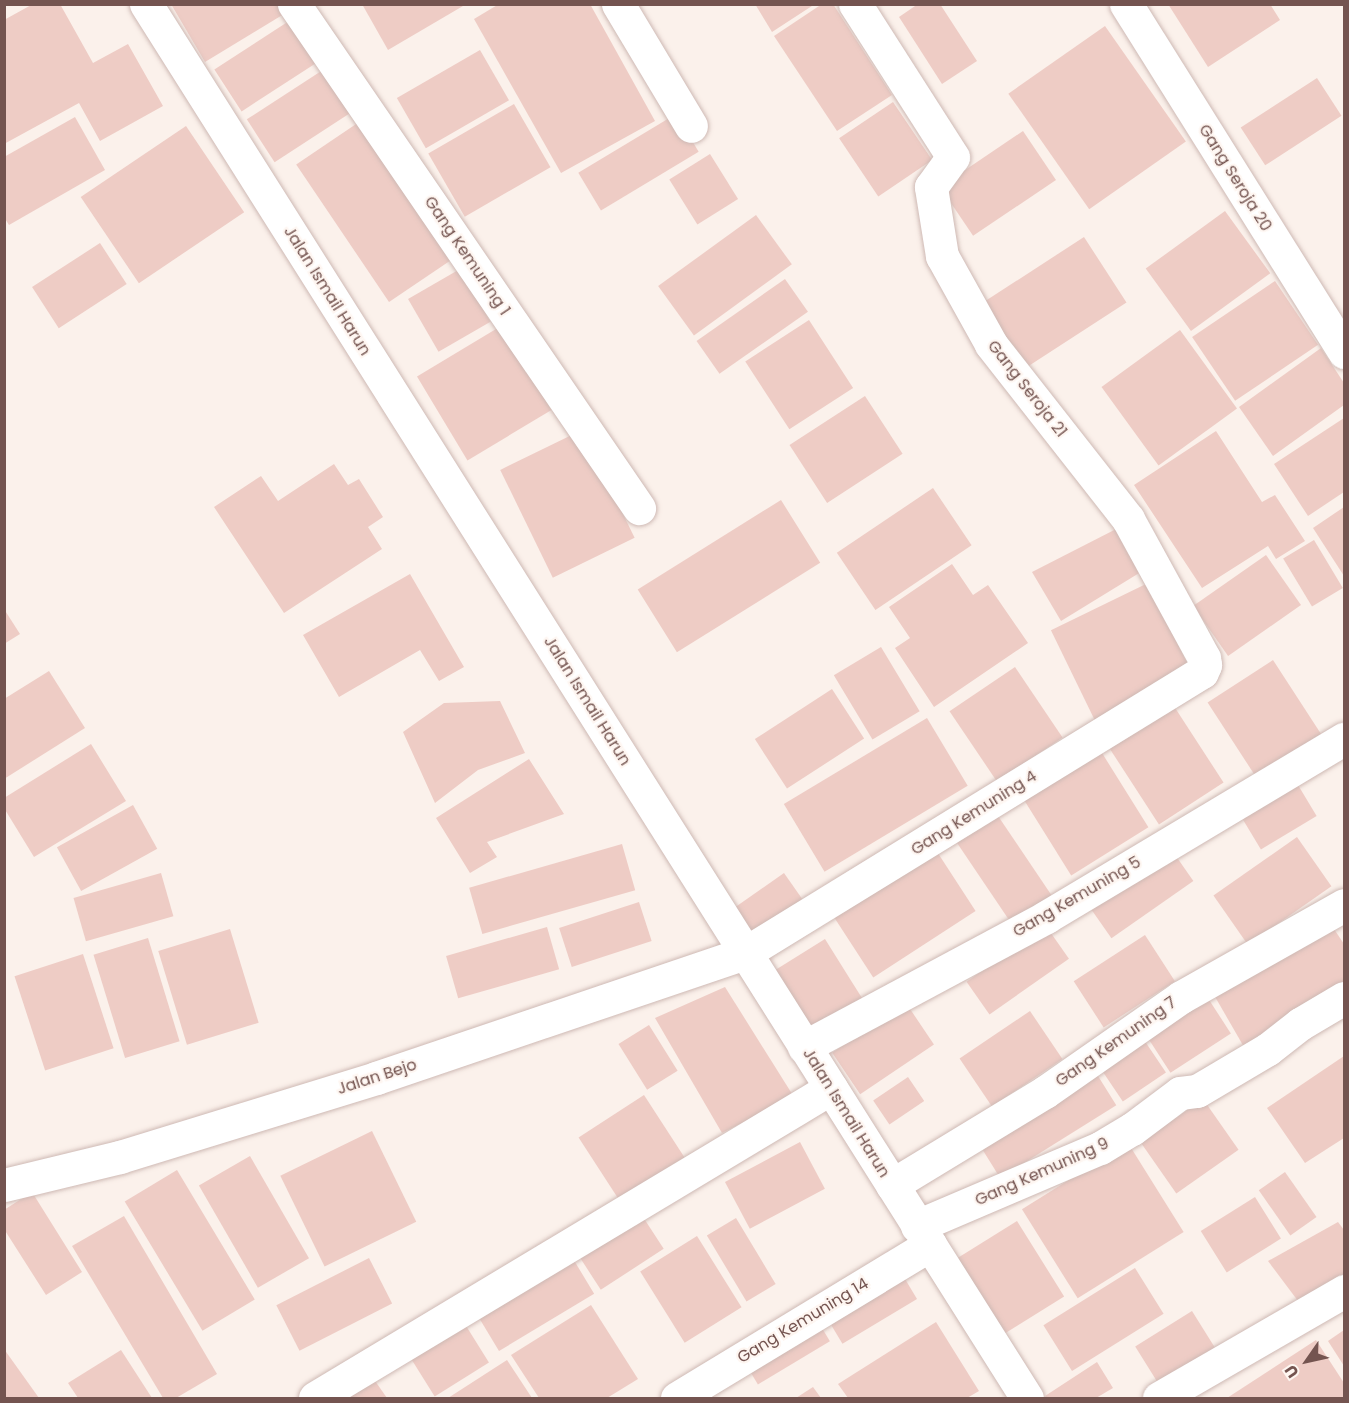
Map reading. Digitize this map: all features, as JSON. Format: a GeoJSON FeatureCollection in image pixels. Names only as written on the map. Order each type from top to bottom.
{"type":"FeatureCollection","features":[{"type":"Feature","properties":{"kind":"street","name":"Jalan Ismail Harun"},"geometry":{"type":"LineString","coordinates":[[146,4],[1027,1398]]}},
{"type":"Feature","properties":{"kind":"street","name":"Gang Kemuning 1"},"geometry":{"type":"LineString","coordinates":[[294,4],[639,508]]}},
{"type":"Feature","properties":{"kind":"street"},"geometry":{"type":"LineString","coordinates":[[618,4],[691,126]]}},
{"type":"Feature","properties":{"kind":"street","name":"Gang Seroja 21"},"geometry":{"type":"LineString","coordinates":[[855,4],[953,157],[931,187],[942,256],[991,344],[1128,519],[1204,658],[1205,665],[1202,672]]}},
{"type":"Feature","properties":{"kind":"street","name":"Gang Seroja 20"},"geometry":{"type":"LineString","coordinates":[[1126,4],[1344,352]]}},
{"type":"Feature","properties":{"kind":"street","name":"Gang Kemuning 4"},"geometry":{"type":"LineString","coordinates":[[745,953],[1202,672]]}},
{"type":"Feature","properties":{"kind":"street","name":"Gang Kemuning 5"},"geometry":{"type":"LineString","coordinates":[[804,1047],[1046,917],[1317,758],[1344,739]]}},
{"type":"Feature","properties":{"kind":"street","name":"Gang Kemuning 7"},"geometry":{"type":"LineString","coordinates":[[892,1185],[1045,1092],[1181,996],[1344,905]]}},
{"type":"Feature","properties":{"kind":"street","name":"Jalan Bejo"},"geometry":{"type":"LineString","coordinates":[[4,1185],[120,1157],[376,1078],[745,953]]}},
{"type":"Feature","properties":{"kind":"street","name":"Gang Kemuning 9"},"geometry":{"type":"LineString","coordinates":[[923,1235],[1100,1149],[1132,1129],[1159,1106],[1180,1093],[1197,1091],[1204,1087],[1269,1049],[1300,1024],[1344,998]]}},
{"type":"Feature","properties":{"kind":"street"},"geometry":{"type":"LineString","coordinates":[[315,1398],[831,1088]]}},
{"type":"Feature","properties":{"kind":"street","name":"Gang Kemuning 14"},"geometry":{"type":"LineString","coordinates":[[676,1398],[923,1235]]}},
{"type":"Feature","properties":{"kind":"street"},"geometry":{"type":"LineString","coordinates":[[1159,1398],[1344,1292]]}},
{"type":"Feature","properties":{"kind":"building"},"geometry":{"type":"Polygon","coordinates":[[[33,4],[60,4],[93,63],[128,44],[163,106],[100,141],[79,103],[4,144],[4,20],[33,4]]]}},
{"type":"Feature","properties":{"kind":"building"},"geometry":{"type":"Polygon","coordinates":[[[171,4],[279,4],[284,14],[205,62],[171,4]]]}},
{"type":"Feature","properties":{"kind":"building"},"geometry":{"type":"Polygon","coordinates":[[[362,4],[462,4],[463,6],[388,50],[362,4]]]}},
{"type":"Feature","properties":{"kind":"building"},"geometry":{"type":"Polygon","coordinates":[[[499,4],[590,4],[655,121],[561,173],[474,19],[499,4]]]}},
{"type":"Feature","properties":{"kind":"building"},"geometry":{"type":"Polygon","coordinates":[[[755,4],[815,4],[772,32],[755,4]]]}},
{"type":"Feature","properties":{"kind":"building"},"geometry":{"type":"Polygon","coordinates":[[[822,4],[833,4],[892,95],[837,131],[774,36],[822,4]]]}},
{"type":"Feature","properties":{"kind":"building"},"geometry":{"type":"Polygon","coordinates":[[[918,4],[940,4],[977,61],[942,84],[899,17],[918,4]]]}},
{"type":"Feature","properties":{"kind":"building"},"geometry":{"type":"Polygon","coordinates":[[[1168,4],[1270,4],[1280,20],[1208,67],[1168,4]]]}},
{"type":"Feature","properties":{"kind":"building"},"geometry":{"type":"Polygon","coordinates":[[[289,21],[316,63],[242,111],[214,69],[289,21]]]}},
{"type":"Feature","properties":{"kind":"building"},"geometry":{"type":"Polygon","coordinates":[[[1105,26],[1186,142],[1089,209],[1008,94],[1105,26]]]}},
{"type":"Feature","properties":{"kind":"building"},"geometry":{"type":"Polygon","coordinates":[[[480,50],[509,100],[426,148],[397,98],[480,50]]]}},
{"type":"Feature","properties":{"kind":"building"},"geometry":{"type":"Polygon","coordinates":[[[329,66],[357,109],[275,162],[247,119],[329,66]]]}},
{"type":"Feature","properties":{"kind":"building"},"geometry":{"type":"Polygon","coordinates":[[[1317,78],[1342,116],[1265,165],[1241,128],[1317,78]]]}},
{"type":"Feature","properties":{"kind":"building"},"geometry":{"type":"Polygon","coordinates":[[[893,102],[932,160],[878,196],[839,138],[893,102]]]}},
{"type":"Feature","properties":{"kind":"building"},"geometry":{"type":"Polygon","coordinates":[[[514,104],[550,167],[465,217],[428,154],[514,104]]]}},
{"type":"Feature","properties":{"kind":"building"},"geometry":{"type":"Polygon","coordinates":[[[676,114],[699,152],[601,210],[578,173],[676,114]]]}},
{"type":"Feature","properties":{"kind":"building"},"geometry":{"type":"Polygon","coordinates":[[[75,117],[105,170],[9,225],[4,217],[4,157],[75,117]]]}},
{"type":"Feature","properties":{"kind":"building"},"geometry":{"type":"Polygon","coordinates":[[[365,118],[458,256],[389,302],[296,164],[365,118]]]}},
{"type":"Feature","properties":{"kind":"building"},"geometry":{"type":"Polygon","coordinates":[[[186,126],[244,212],[139,283],[81,197],[186,126]]]}},
{"type":"Feature","properties":{"kind":"building"},"geometry":{"type":"Polygon","coordinates":[[[1023,131],[1056,180],[973,236],[940,187],[1023,131]]]}},
{"type":"Feature","properties":{"kind":"building"},"geometry":{"type":"Polygon","coordinates":[[[710,154],[738,199],[697,224],[669,179],[710,154]]]}},
{"type":"Feature","properties":{"kind":"building"},"geometry":{"type":"Polygon","coordinates":[[[1225,211],[1270,273],[1191,331],[1146,269],[1225,211]]]}},
{"type":"Feature","properties":{"kind":"building"},"geometry":{"type":"Polygon","coordinates":[[[756,215],[792,264],[694,335],[658,286],[756,215]]]}},
{"type":"Feature","properties":{"kind":"building"},"geometry":{"type":"Polygon","coordinates":[[[1084,237],[1126,302],[1022,370],[979,305],[1084,237]]]}},
{"type":"Feature","properties":{"kind":"building"},"geometry":{"type":"Polygon","coordinates":[[[100,243],[127,284],[59,328],[32,287],[100,243]]]}},
{"type":"Feature","properties":{"kind":"building"},"geometry":{"type":"Polygon","coordinates":[[[460,269],[490,322],[439,352],[408,299],[460,269]]]}},
{"type":"Feature","properties":{"kind":"building"},"geometry":{"type":"Polygon","coordinates":[[[785,279],[808,312],[719,374],[697,341],[785,279]]]}},
{"type":"Feature","properties":{"kind":"building"},"geometry":{"type":"Polygon","coordinates":[[[1275,281],[1318,345],[1235,401],[1192,337],[1275,281]]]}},
{"type":"Feature","properties":{"kind":"building"},"geometry":{"type":"Polygon","coordinates":[[[809,320],[853,388],[789,429],[745,361],[809,320]]]}},
{"type":"Feature","properties":{"kind":"building"},"geometry":{"type":"Polygon","coordinates":[[[501,326],[551,410],[467,460],[417,376],[501,326]]]}},
{"type":"Feature","properties":{"kind":"building"},"geometry":{"type":"Polygon","coordinates":[[[1180,330],[1237,408],[1159,465],[1102,387],[1180,330]]]}},
{"type":"Feature","properties":{"kind":"building"},"geometry":{"type":"Polygon","coordinates":[[[1321,348],[1344,383],[1344,405],[1273,456],[1239,407],[1321,348]]]}},
{"type":"Feature","properties":{"kind":"building"},"geometry":{"type":"Polygon","coordinates":[[[865,396],[903,454],[827,503],[790,445],[865,396]]]}},
{"type":"Feature","properties":{"kind":"building"},"geometry":{"type":"Polygon","coordinates":[[[1344,418],[1344,492],[1308,516],[1274,464],[1344,418]]]}},
{"type":"Feature","properties":{"kind":"building"},"geometry":{"type":"Polygon","coordinates":[[[582,430],[635,538],[553,578],[500,470],[582,430]]]}},
{"type":"Feature","properties":{"kind":"building"},"geometry":{"type":"Polygon","coordinates":[[[1216,431],[1262,502],[1275,495],[1305,541],[1276,559],[1268,546],[1202,588],[1134,485],[1216,431]]]}},
{"type":"Feature","properties":{"kind":"building"},"geometry":{"type":"Polygon","coordinates":[[[334,464],[348,485],[359,479],[383,517],[368,527],[382,549],[284,613],[214,507],[261,476],[278,501],[334,464]]]}},
{"type":"Feature","properties":{"kind":"building"},"geometry":{"type":"Polygon","coordinates":[[[933,488],[972,545],[875,610],[837,553],[933,488]]]}},
{"type":"Feature","properties":{"kind":"building"},"geometry":{"type":"Polygon","coordinates":[[[781,500],[820,563],[677,652],[638,590],[781,500]]]}},
{"type":"Feature","properties":{"kind":"building"},"geometry":{"type":"Polygon","coordinates":[[[1344,507],[1344,576],[1313,528],[1344,507]]]}},
{"type":"Feature","properties":{"kind":"building"},"geometry":{"type":"Polygon","coordinates":[[[1124,525],[1149,567],[1061,621],[1032,572],[1124,525]]]}},
{"type":"Feature","properties":{"kind":"building"},"geometry":{"type":"Polygon","coordinates":[[[1314,540],[1343,588],[1312,607],[1283,559],[1314,540]]]}},
{"type":"Feature","properties":{"kind":"building"},"geometry":{"type":"Polygon","coordinates":[[[1266,555],[1301,605],[1228,656],[1193,606],[1266,555]]]}},
{"type":"Feature","properties":{"kind":"building"},"geometry":{"type":"Polygon","coordinates":[[[952,564],[973,595],[988,585],[1028,643],[934,707],[895,648],[910,638],[889,607],[952,564]]]}},
{"type":"Feature","properties":{"kind":"building"},"geometry":{"type":"Polygon","coordinates":[[[410,574],[464,667],[439,681],[420,650],[339,697],[303,635],[410,574]]]}},
{"type":"Feature","properties":{"kind":"building"},"geometry":{"type":"Polygon","coordinates":[[[1148,583],[1194,676],[1097,724],[1051,630],[1148,583]]]}},
{"type":"Feature","properties":{"kind":"building"},"geometry":{"type":"Polygon","coordinates":[[[4,609],[20,634],[4,644],[4,609]]]}},
{"type":"Feature","properties":{"kind":"building"},"geometry":{"type":"Polygon","coordinates":[[[881,647],[920,711],[872,740],[834,675],[881,647]]]}},
{"type":"Feature","properties":{"kind":"building"},"geometry":{"type":"Polygon","coordinates":[[[1273,660],[1325,741],[1260,783],[1208,702],[1273,660]]]}},
{"type":"Feature","properties":{"kind":"building"},"geometry":{"type":"Polygon","coordinates":[[[1015,667],[1063,737],[997,782],[950,711],[1015,667]]]}},
{"type":"Feature","properties":{"kind":"building"},"geometry":{"type":"Polygon","coordinates":[[[49,671],[85,728],[4,779],[4,699],[49,671]]]}},
{"type":"Feature","properties":{"kind":"building"},"geometry":{"type":"Polygon","coordinates":[[[832,689],[864,738],[787,789],[755,739],[832,689]]]}},
{"type":"Feature","properties":{"kind":"building"},"geometry":{"type":"Polygon","coordinates":[[[1168,697],[1224,783],[1159,824],[1103,739],[1168,697]]]}},
{"type":"Feature","properties":{"kind":"building"},"geometry":{"type":"Polygon","coordinates":[[[500,701],[525,753],[478,770],[435,803],[403,732],[444,703],[500,701]]]}},
{"type":"Feature","properties":{"kind":"building"},"geometry":{"type":"Polygon","coordinates":[[[927,718],[968,786],[825,872],[784,804],[927,718]]]}},
{"type":"Feature","properties":{"kind":"building"},"geometry":{"type":"Polygon","coordinates":[[[91,744],[126,801],[34,857],[4,808],[4,798],[91,744]]]}},
{"type":"Feature","properties":{"kind":"building"},"geometry":{"type":"Polygon","coordinates":[[[1097,745],[1148,827],[1071,875],[1020,793],[1097,745]]]}},
{"type":"Feature","properties":{"kind":"building"},"geometry":{"type":"Polygon","coordinates":[[[529,759],[564,814],[487,842],[497,857],[470,873],[436,818],[529,759]]]}},
{"type":"Feature","properties":{"kind":"building"},"geometry":{"type":"Polygon","coordinates":[[[1295,780],[1317,816],[1261,849],[1239,813],[1295,780]]]}},
{"type":"Feature","properties":{"kind":"building"},"geometry":{"type":"Polygon","coordinates":[[[133,805],[157,849],[81,891],[57,847],[133,805]]]}},
{"type":"Feature","properties":{"kind":"building"},"geometry":{"type":"Polygon","coordinates":[[[994,810],[1053,897],[1012,924],[953,837],[994,810]]]}},
{"type":"Feature","properties":{"kind":"building"},"geometry":{"type":"Polygon","coordinates":[[[1297,837],[1331,886],[1248,945],[1213,896],[1297,837]]]}},
{"type":"Feature","properties":{"kind":"building"},"geometry":{"type":"Polygon","coordinates":[[[622,844],[635,890],[482,934],[469,888],[622,844]]]}},
{"type":"Feature","properties":{"kind":"building"},"geometry":{"type":"Polygon","coordinates":[[[932,844],[976,911],[873,978],[830,910],[932,844]]]}},
{"type":"Feature","properties":{"kind":"building"},"geometry":{"type":"Polygon","coordinates":[[[1171,849],[1193,881],[1111,938],[1089,906],[1171,849]]]}},
{"type":"Feature","properties":{"kind":"building"},"geometry":{"type":"Polygon","coordinates":[[[161,873],[173,916],[86,941],[74,898],[161,873]]]}},
{"type":"Feature","properties":{"kind":"building"},"geometry":{"type":"Polygon","coordinates":[[[784,873],[803,900],[753,935],[734,908],[784,873]]]}},
{"type":"Feature","properties":{"kind":"building"},"geometry":{"type":"Polygon","coordinates":[[[639,902],[652,941],[572,967],[559,928],[639,902]]]}},
{"type":"Feature","properties":{"kind":"building"},"geometry":{"type":"Polygon","coordinates":[[[1330,923],[1344,944],[1344,981],[1244,1047],[1214,995],[1330,923]]]}},
{"type":"Feature","properties":{"kind":"building"},"geometry":{"type":"Polygon","coordinates":[[[1046,926],[1069,959],[989,1014],[967,982],[1046,926]]]}},
{"type":"Feature","properties":{"kind":"building"},"geometry":{"type":"Polygon","coordinates":[[[547,927],[559,969],[458,998],[446,956],[547,927]]]}},
{"type":"Feature","properties":{"kind":"building"},"geometry":{"type":"Polygon","coordinates":[[[230,929],[259,1023],[187,1045],[158,951],[230,929]]]}},
{"type":"Feature","properties":{"kind":"building"},"geometry":{"type":"Polygon","coordinates":[[[1145,935],[1175,981],[1104,1027],[1074,981],[1145,935]]]}},
{"type":"Feature","properties":{"kind":"building"},"geometry":{"type":"Polygon","coordinates":[[[148,938],[180,1041],[125,1058],[93,955],[148,938]]]}},
{"type":"Feature","properties":{"kind":"building"},"geometry":{"type":"Polygon","coordinates":[[[825,939],[867,1007],[817,1039],[774,971],[825,939]]]}},
{"type":"Feature","properties":{"kind":"building"},"geometry":{"type":"Polygon","coordinates":[[[83,954],[114,1048],[45,1070],[15,976],[83,954]]]}},
{"type":"Feature","properties":{"kind":"building"},"geometry":{"type":"Polygon","coordinates":[[[725,987],[794,1097],[722,1133],[655,1018],[725,987]]]}},
{"type":"Feature","properties":{"kind":"building"},"geometry":{"type":"Polygon","coordinates":[[[1202,989],[1231,1033],[1170,1073],[1142,1028],[1202,989]]]}},
{"type":"Feature","properties":{"kind":"building"},"geometry":{"type":"Polygon","coordinates":[[[906,1003],[934,1044],[860,1094],[832,1053],[906,1003]]]}},
{"type":"Feature","properties":{"kind":"building"},"geometry":{"type":"Polygon","coordinates":[[[1030,1011],[1062,1059],[992,1107],[960,1059],[1030,1011]]]}},
{"type":"Feature","properties":{"kind":"building"},"geometry":{"type":"Polygon","coordinates":[[[649,1025],[678,1071],[647,1090],[618,1044],[649,1025]]]}},
{"type":"Feature","properties":{"kind":"building"},"geometry":{"type":"Polygon","coordinates":[[[1138,1031],[1166,1072],[1123,1102],[1095,1060],[1138,1031]]]}},
{"type":"Feature","properties":{"kind":"building"},"geometry":{"type":"Polygon","coordinates":[[[1344,1056],[1344,1138],[1305,1163],[1267,1108],[1344,1056]]]}},
{"type":"Feature","properties":{"kind":"building"},"geometry":{"type":"Polygon","coordinates":[[[1093,1068],[1116,1105],[1000,1178],[977,1141],[1093,1068]]]}},
{"type":"Feature","properties":{"kind":"building"},"geometry":{"type":"Polygon","coordinates":[[[908,1077],[924,1101],[889,1125],[873,1100],[908,1077]]]}},
{"type":"Feature","properties":{"kind":"building"},"geometry":{"type":"Polygon","coordinates":[[[644,1095],[690,1165],[624,1208],[579,1137],[644,1095]]]}},
{"type":"Feature","properties":{"kind":"building"},"geometry":{"type":"Polygon","coordinates":[[[1203,1099],[1239,1150],[1176,1193],[1141,1143],[1203,1099]]]}},
{"type":"Feature","properties":{"kind":"building"},"geometry":{"type":"Polygon","coordinates":[[[372,1131],[416,1222],[325,1266],[280,1176],[372,1131]]]}},
{"type":"Feature","properties":{"kind":"building"},"geometry":{"type":"Polygon","coordinates":[[[800,1142],[825,1189],[750,1229],[725,1182],[800,1142]]]}},
{"type":"Feature","properties":{"kind":"building"},"geometry":{"type":"Polygon","coordinates":[[[1128,1143],[1184,1232],[1078,1298],[1022,1209],[1128,1143]]]}},
{"type":"Feature","properties":{"kind":"building"},"geometry":{"type":"Polygon","coordinates":[[[250,1156],[309,1258],[258,1288],[199,1186],[250,1156]]]}},
{"type":"Feature","properties":{"kind":"building"},"geometry":{"type":"Polygon","coordinates":[[[177,1170],[255,1299],[202,1331],[125,1201],[177,1170]]]}},
{"type":"Feature","properties":{"kind":"building"},"geometry":{"type":"Polygon","coordinates":[[[1285,1172],[1317,1217],[1290,1235],[1259,1190],[1285,1172]]]}},
{"type":"Feature","properties":{"kind":"building"},"geometry":{"type":"Polygon","coordinates":[[[32,1192],[82,1272],[46,1295],[4,1229],[4,1210],[32,1192]]]}},
{"type":"Feature","properties":{"kind":"building"},"geometry":{"type":"Polygon","coordinates":[[[1255,1197],[1281,1239],[1227,1272],[1201,1231],[1255,1197]]]}},
{"type":"Feature","properties":{"kind":"building"},"geometry":{"type":"Polygon","coordinates":[[[124,1216],[217,1374],[176,1398],[163,1398],[72,1246],[124,1216]]]}},
{"type":"Feature","properties":{"kind":"building"},"geometry":{"type":"Polygon","coordinates":[[[643,1217],[664,1249],[601,1290],[580,1258],[643,1217]]]}},
{"type":"Feature","properties":{"kind":"building"},"geometry":{"type":"Polygon","coordinates":[[[736,1218],[776,1284],[747,1302],[707,1236],[736,1218]]]}},
{"type":"Feature","properties":{"kind":"building"},"geometry":{"type":"Polygon","coordinates":[[[1017,1221],[1064,1296],[1004,1334],[957,1259],[1017,1221]]]}},
{"type":"Feature","properties":{"kind":"building"},"geometry":{"type":"Polygon","coordinates":[[[1338,1222],[1344,1230],[1344,1282],[1301,1305],[1268,1261],[1338,1222]]]}},
{"type":"Feature","properties":{"kind":"building"},"geometry":{"type":"Polygon","coordinates":[[[697,1236],[742,1307],[685,1343],[640,1272],[697,1236]]]}},
{"type":"Feature","properties":{"kind":"building"},"geometry":{"type":"Polygon","coordinates":[[[572,1257],[594,1294],[499,1351],[477,1314],[572,1257]]]}},
{"type":"Feature","properties":{"kind":"building"},"geometry":{"type":"Polygon","coordinates":[[[369,1258],[392,1303],[299,1351],[276,1305],[369,1258]]]}},
{"type":"Feature","properties":{"kind":"building"},"geometry":{"type":"Polygon","coordinates":[[[1135,1268],[1164,1314],[1072,1371],[1043,1325],[1135,1268]]]}},
{"type":"Feature","properties":{"kind":"building"},"geometry":{"type":"Polygon","coordinates":[[[899,1269],[917,1299],[842,1344],[824,1314],[899,1269]]]}},
{"type":"Feature","properties":{"kind":"building"},"geometry":{"type":"Polygon","coordinates":[[[591,1305],[638,1379],[607,1398],[539,1398],[511,1355],[591,1305]]]}},
{"type":"Feature","properties":{"kind":"building"},"geometry":{"type":"Polygon","coordinates":[[[1192,1311],[1219,1354],[1162,1390],[1135,1347],[1192,1311]]]}},
{"type":"Feature","properties":{"kind":"building"},"geometry":{"type":"Polygon","coordinates":[[[816,1318],[830,1341],[758,1384],[744,1361],[816,1318]]]}},
{"type":"Feature","properties":{"kind":"building"},"geometry":{"type":"Polygon","coordinates":[[[463,1321],[489,1363],[435,1396],[409,1355],[463,1321]]]}},
{"type":"Feature","properties":{"kind":"building"},"geometry":{"type":"Polygon","coordinates":[[[936,1322],[979,1391],[967,1398],[848,1398],[838,1384],[936,1322]]]}},
{"type":"Feature","properties":{"kind":"building"},"geometry":{"type":"Polygon","coordinates":[[[1344,1330],[1344,1366],[1328,1341],[1344,1330]]]}},
{"type":"Feature","properties":{"kind":"building"},"geometry":{"type":"Polygon","coordinates":[[[1316,1340],[1344,1383],[1344,1398],[1227,1398],[1316,1340]]]}},
{"type":"Feature","properties":{"kind":"building"},"geometry":{"type":"Polygon","coordinates":[[[4,1349],[39,1398],[4,1398],[4,1349]]]}},
{"type":"Feature","properties":{"kind":"building"},"geometry":{"type":"Polygon","coordinates":[[[121,1350],[152,1398],[78,1398],[68,1383],[121,1350]]]}},
{"type":"Feature","properties":{"kind":"building"},"geometry":{"type":"Polygon","coordinates":[[[507,1360],[532,1398],[448,1398],[507,1360]]]}},
{"type":"Feature","properties":{"kind":"building"},"geometry":{"type":"Polygon","coordinates":[[[1097,1362],[1113,1388],[1096,1398],[1047,1398],[1045,1396],[1097,1362]]]}},
{"type":"Feature","properties":{"kind":"building"},"geometry":{"type":"Polygon","coordinates":[[[373,1378],[387,1398],[341,1398],[373,1378]]]}},
{"type":"Feature","properties":{"kind":"building"},"geometry":{"type":"Polygon","coordinates":[[[813,1387],[821,1398],[796,1398],[813,1387]]]}}]}
